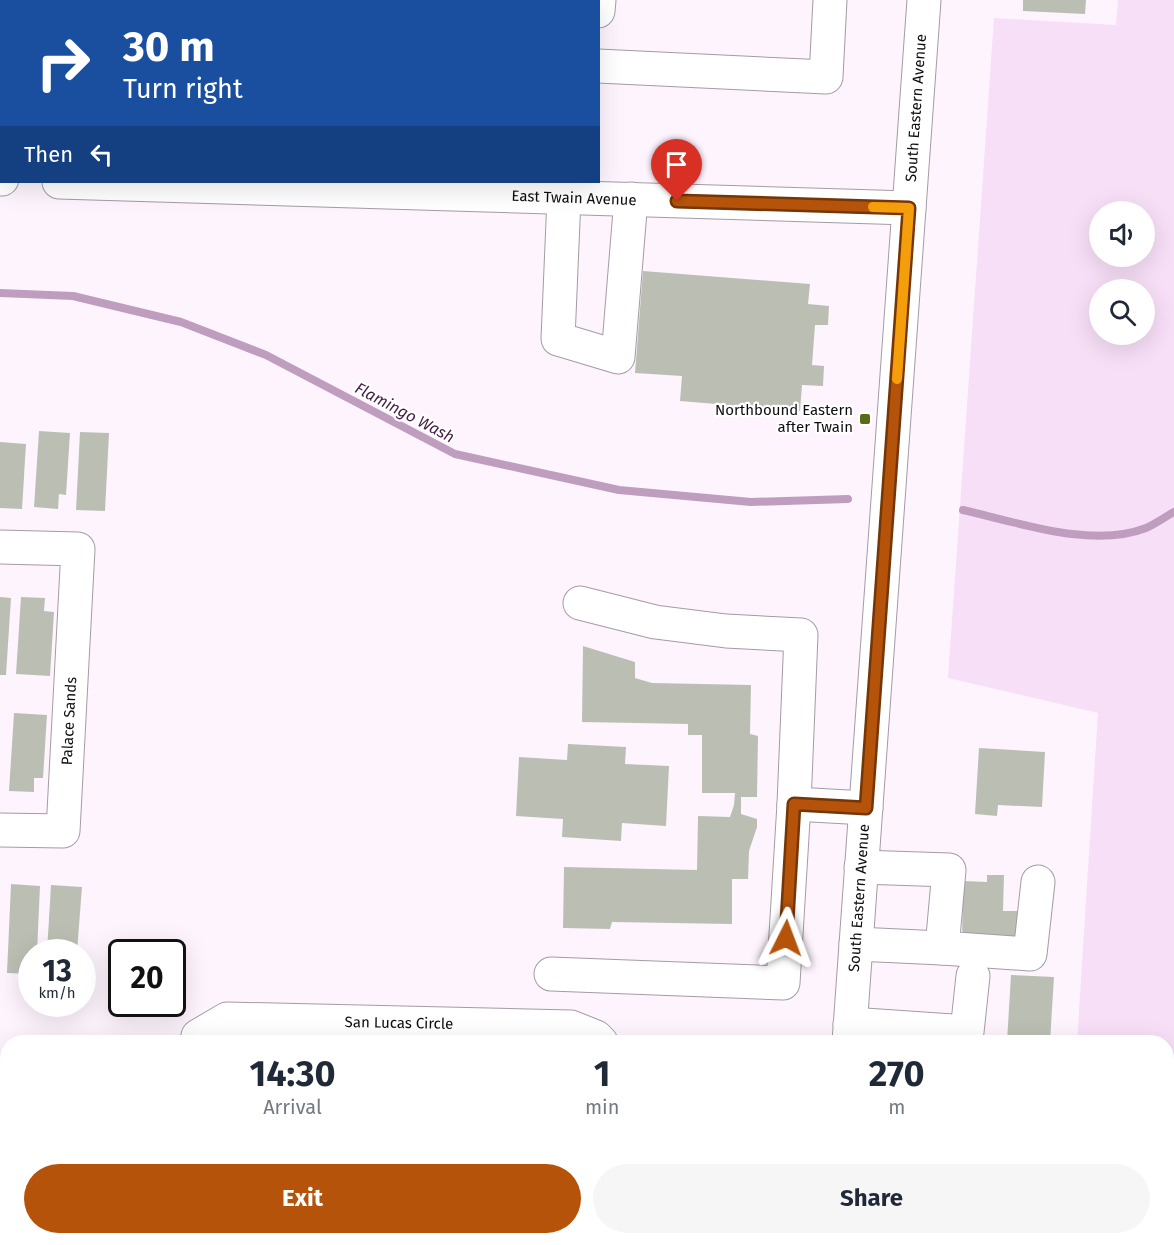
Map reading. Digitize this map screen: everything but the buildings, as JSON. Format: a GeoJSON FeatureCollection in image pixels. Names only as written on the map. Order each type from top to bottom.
{"type":"FeatureCollection","features":[{"type":"Feature","properties":{"kind":"street"},"geometry":{"type":"LineString","coordinates":[[600,66],[826,77],[830,0]]}},
{"type":"Feature","properties":{"kind":"street","name":"South Eastern Avenue"},"geometry":{"type":"LineString","coordinates":[[850,1033],[924,0]]}},
{"type":"Feature","properties":{"kind":"street","name":"East Twain Avenue"},"geometry":{"type":"LineString","coordinates":[[117,183],[566,190],[631,199],[909,208]]}},
{"type":"Feature","properties":{"kind":"street"},"geometry":{"type":"LineString","coordinates":[[566,190],[558,339],[618,357],[631,199]]}},
{"type":"Feature","properties":{"kind":"street","name":"Palace Sands"},"geometry":{"type":"LineString","coordinates":[[0,547],[78,549],[63,831],[0,830]]}},
{"type":"Feature","properties":{"kind":"street"},"geometry":{"type":"LineString","coordinates":[[550,974],[783,983],[801,635],[726,631],[655,622],[580,603]]}},
{"type":"Feature","properties":{"kind":"street"},"geometry":{"type":"LineString","coordinates":[[794,804],[866,808]]}},
{"type":"Feature","properties":{"kind":"street"},"geometry":{"type":"LineString","coordinates":[[861,867],[949,870],[942,948]]}},
{"type":"Feature","properties":{"kind":"street"},"geometry":{"type":"LineString","coordinates":[[856,944],[1030,954],[1038,882]]}},
{"type":"Feature","properties":{"kind":"street"},"geometry":{"type":"LineString","coordinates":[[967,1035],[973,976]]}},
{"type":"Feature","properties":{"kind":"street","name":"San Lucas Circle"},"geometry":{"type":"LineString","coordinates":[[200,1035],[227,1019],[571,1027],[593,1035]]}},
{"type":"Feature","properties":{"kind":"street"},"geometry":{"type":"LineString","coordinates":[[850,1033],[908,1035]]}},
{"type":"Feature","properties":{"kind":"shaded area"},"geometry":{"type":"Polygon","coordinates":[[[1118,0],[1174,0],[1174,1035],[1077,1035],[1098,713],[948,678],[994,18],[1116,25],[1118,0]]]}},
{"type":"Feature","properties":{"kind":"waterway","name":"Flamingo Wash"},"geometry":{"type":"LineString","coordinates":[[0,293],[73,296],[181,322],[266,355],[455,454],[619,490],[751,502],[848,499]]}},
{"type":"Feature","properties":{"kind":"waterway","name":"Flamingo Wash"},"geometry":{"type":"LineString","coordinates":[[963,510],[1030,527],[1079,535],[1102,536],[1125,534],[1146,528],[1174,512]]}},
{"type":"Feature","properties":{"kind":"slow traffic"},"geometry":{"type":"LineString","coordinates":[[873,207],[909,208],[897,379]]}},
{"type":"Feature","properties":{"kind":"place","name":"Northbound Eastern after Twain"},"geometry":{"type":"Point","coordinates":[865,419]}},
{"type":"Feature","properties":{"kind":"route"},"geometry":{"type":"LineString","coordinates":[[677,201],[909,208],[866,808],[794,804],[786,938]]}}]}
